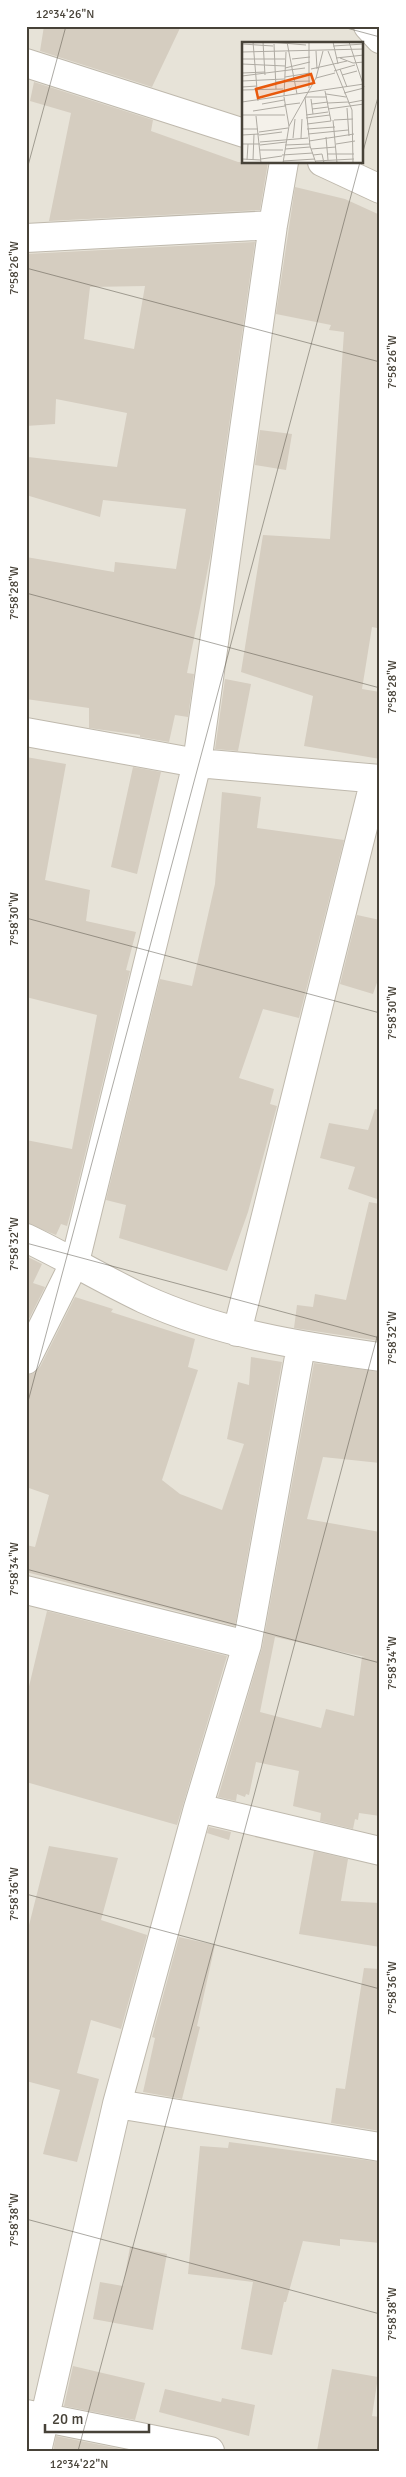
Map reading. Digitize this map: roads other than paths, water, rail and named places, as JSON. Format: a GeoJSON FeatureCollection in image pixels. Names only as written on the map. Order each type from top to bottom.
{"type":"FeatureCollection","features":[{"type":"Feature","properties":{"kind":"street"},"geometry":{"type":"LineString","coordinates":[[368,26],[380,39]]}},
{"type":"Feature","properties":{"kind":"street"},"geometry":{"type":"LineString","coordinates":[[26,63],[242,132]]}},
{"type":"Feature","properties":{"kind":"street"},"geometry":{"type":"LineString","coordinates":[[26,1360],[75,1262],[197,763],[273,226],[284,164]]}},
{"type":"Feature","properties":{"kind":"street"},"geometry":{"type":"LineString","coordinates":[[326,164],[380,189]]}},
{"type":"Feature","properties":{"kind":"street"},"geometry":{"type":"LineString","coordinates":[[26,238],[273,226]]}},
{"type":"Feature","properties":{"kind":"street"},"geometry":{"type":"LineString","coordinates":[[26,732],[197,763],[377,779],[237,1332]]}},
{"type":"Feature","properties":{"kind":"street"},"geometry":{"type":"LineString","coordinates":[[26,1238],[145,1299],[237,1332],[301,1346],[380,1357]]}},
{"type":"Feature","properties":{"kind":"street"},"geometry":{"type":"LineString","coordinates":[[38,2451],[36,2416],[117,2104],[198,1808],[247,1645],[301,1346]]}},
{"type":"Feature","properties":{"kind":"street"},"geometry":{"type":"LineString","coordinates":[[26,1590],[247,1645]]}},
{"type":"Feature","properties":{"kind":"street"},"geometry":{"type":"LineString","coordinates":[[198,1808],[380,1850]]}},
{"type":"Feature","properties":{"kind":"street"},"geometry":{"type":"LineString","coordinates":[[117,2104],[380,2147]]}},
{"type":"Feature","properties":{"kind":"street"},"geometry":{"type":"LineString","coordinates":[[36,2416],[210,2451]]}}]}
